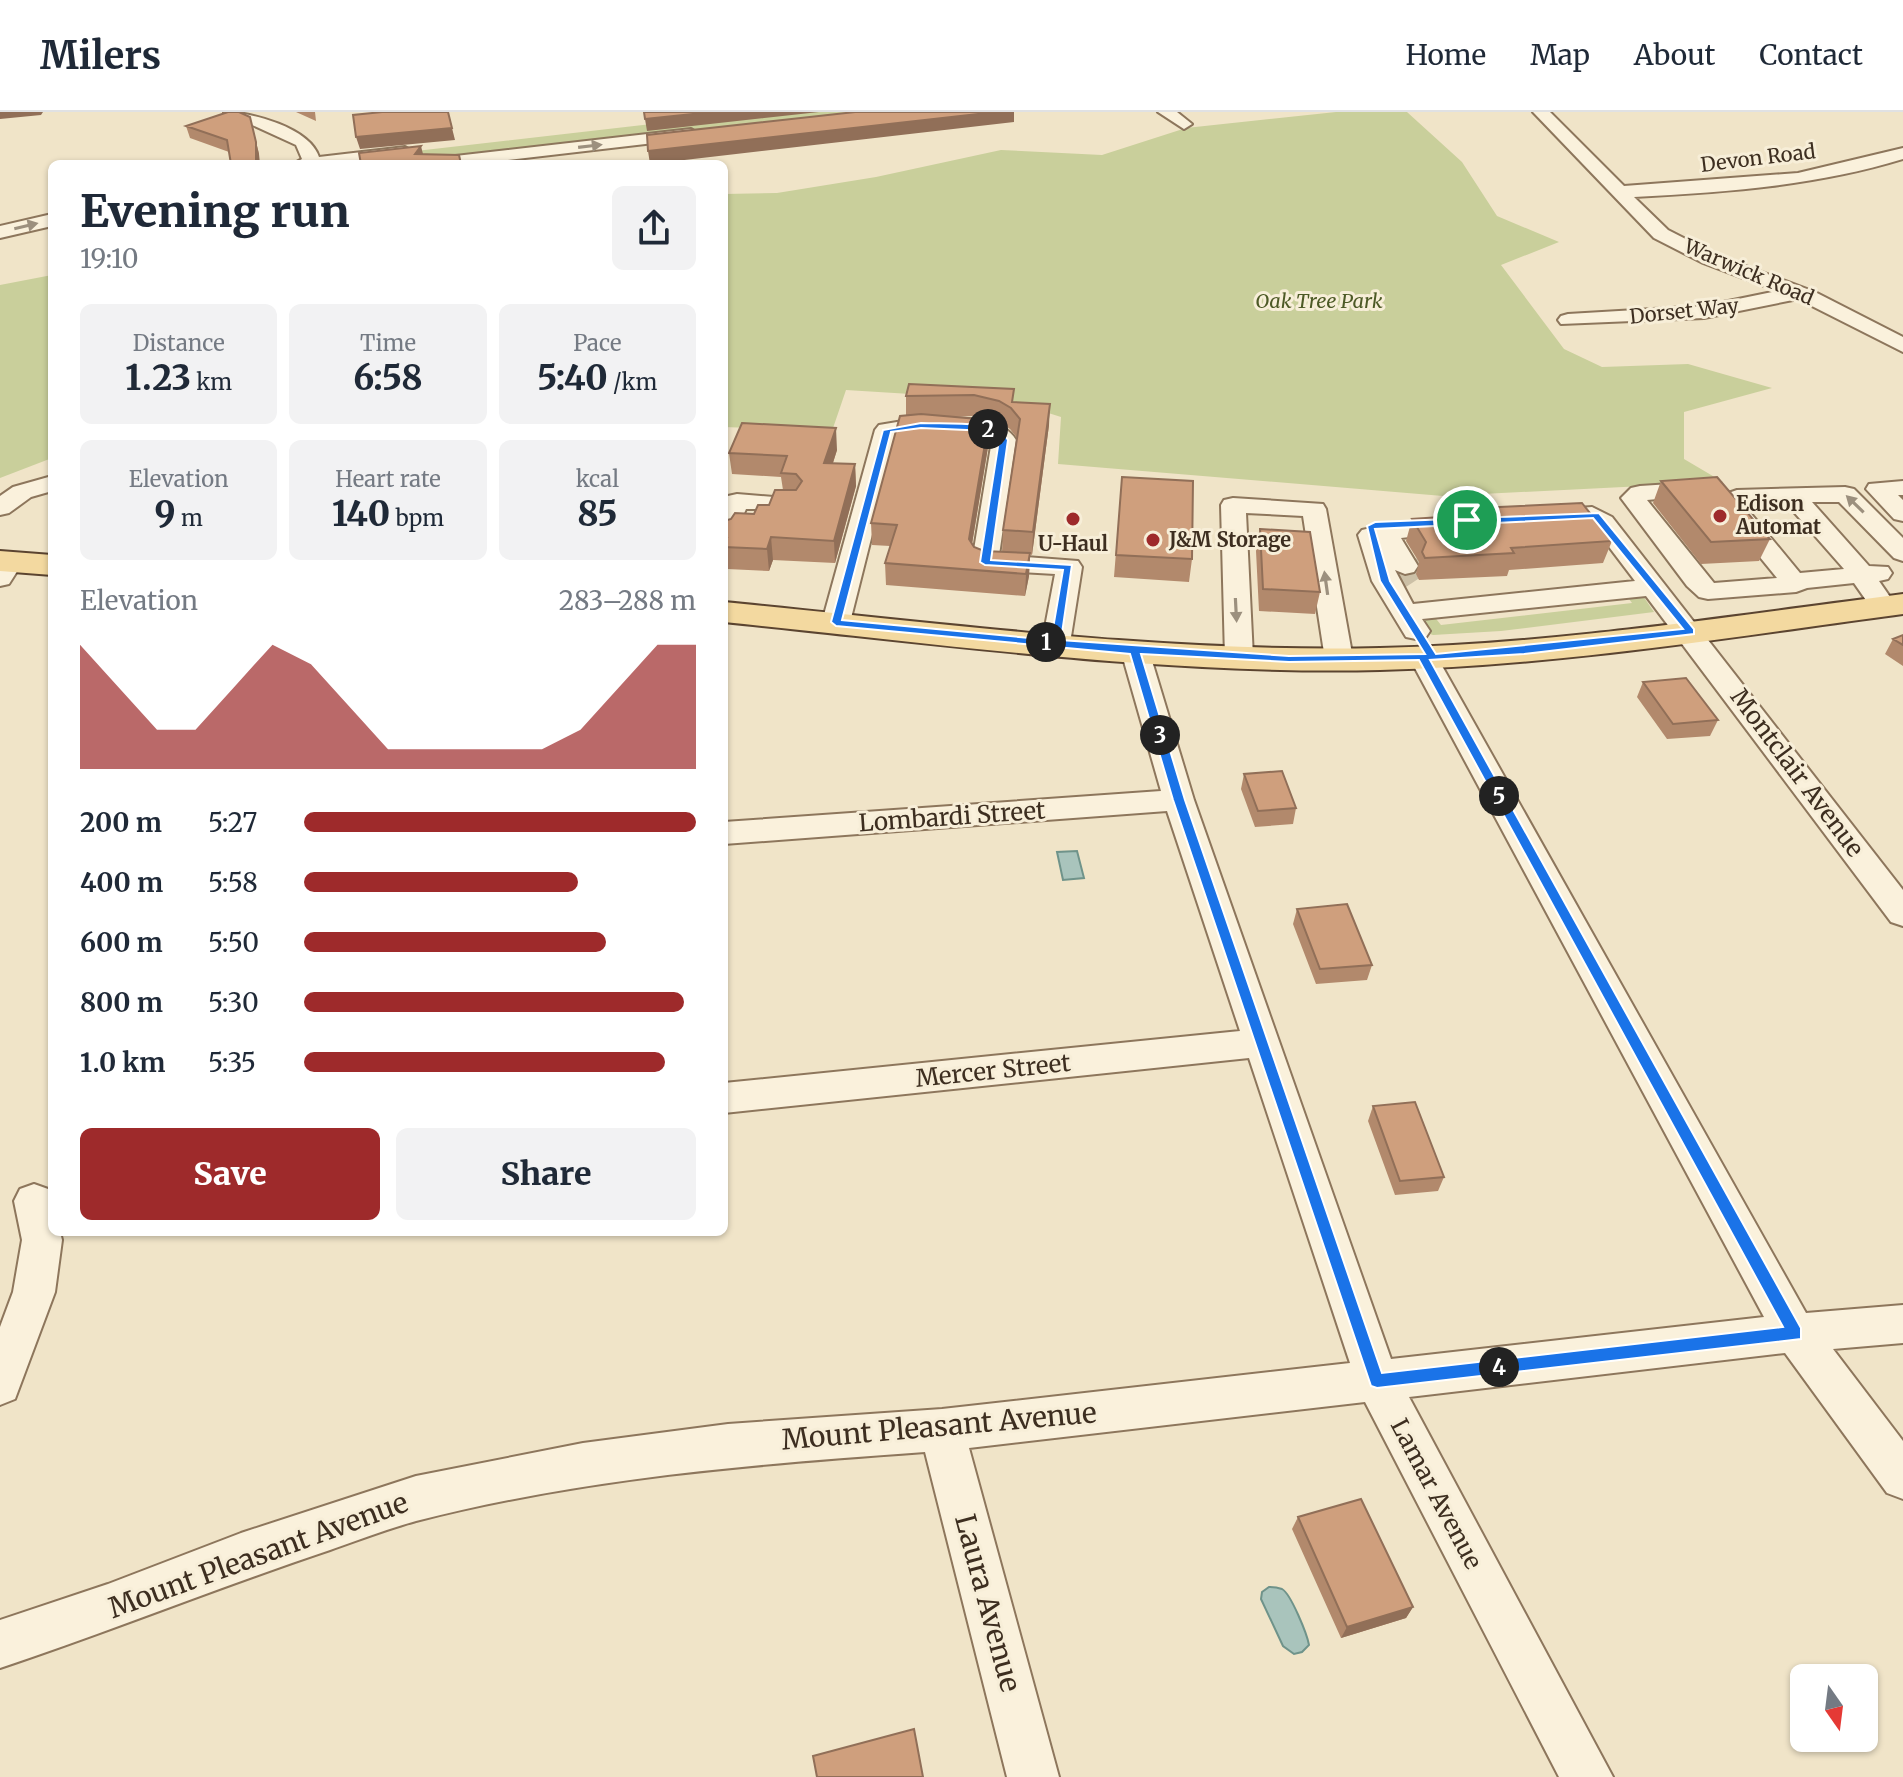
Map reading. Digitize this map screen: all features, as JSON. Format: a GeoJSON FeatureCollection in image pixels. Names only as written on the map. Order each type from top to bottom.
{"type":"FeatureCollection","features":[{"type":"Feature","properties":{"kind":"main road"},"geometry":{"type":"LineString","coordinates":[[3,567],[48,565]]}},
{"type":"Feature","properties":{"kind":"main road"},"geometry":{"type":"LineString","coordinates":[[728,612],[1135,651],[1339,659],[1524,650],[1893,606]]}},
{"type":"Feature","properties":{"kind":"street"},"geometry":{"type":"LineString","coordinates":[[232,112],[302,141],[310,153],[309,160]]}},
{"type":"Feature","properties":{"kind":"street"},"geometry":{"type":"LineString","coordinates":[[1166,112],[1184,124]]}},
{"type":"Feature","properties":{"kind":"street","name":"Warwick Road"},"geometry":{"type":"LineString","coordinates":[[1541,112],[1661,234],[1710,259],[1799,293],[1865,323],[1903,346]]}},
{"type":"Feature","properties":{"kind":"street"},"geometry":{"type":"LineString","coordinates":[[349,160],[710,125],[458,160]]}},
{"type":"Feature","properties":{"kind":"street","name":"Devon Road"},"geometry":{"type":"LineString","coordinates":[[1617,192],[1762,181],[1848,168],[1903,153]]}},
{"type":"Feature","properties":{"kind":"street"},"geometry":{"type":"LineString","coordinates":[[0,216],[48,205]]}},
{"type":"Feature","properties":{"kind":"street"},"geometry":{"type":"LineString","coordinates":[[0,232],[48,221]]}},
{"type":"Feature","properties":{"kind":"street","name":"Dorset Way"},"geometry":{"type":"LineString","coordinates":[[1568,320],[1704,312],[1799,293]]}},
{"type":"Feature","properties":{"kind":"street"},"geometry":{"type":"LineString","coordinates":[[836,622],[887,430],[921,425],[991,429],[1000,433],[1004,440],[985,562],[1069,567],[1056,643]]}},
{"type":"Feature","properties":{"kind":"street"},"geometry":{"type":"LineString","coordinates":[[2,507],[22,492],[48,484]]}},
{"type":"Feature","properties":{"kind":"street"},"geometry":{"type":"LineString","coordinates":[[1804,617],[1787,584],[1729,501],[1718,491],[1710,488],[1640,493],[1633,498],[1699,584],[1708,591],[1719,592],[1787,584],[1862,575],[1903,571]]}},
{"type":"Feature","properties":{"kind":"street"},"geometry":{"type":"LineString","coordinates":[[1903,488],[1878,489],[1903,514]]}},
{"type":"Feature","properties":{"kind":"street"},"geometry":{"type":"LineString","coordinates":[[1791,494],[1893,606]]}},
{"type":"Feature","properties":{"kind":"street"},"geometry":{"type":"LineString","coordinates":[[1729,501],[1737,497],[1845,494],[1903,553]]}},
{"type":"Feature","properties":{"kind":"street"},"geometry":{"type":"LineString","coordinates":[[728,523],[737,501],[789,504]]}},
{"type":"Feature","properties":{"kind":"street"},"geometry":{"type":"LineString","coordinates":[[1239,657],[1233,505],[1314,509],[1339,659]]}},
{"type":"Feature","properties":{"kind":"street"},"geometry":{"type":"LineString","coordinates":[[2,507],[48,508]]}},
{"type":"Feature","properties":{"kind":"street","name":"Montclair Avenue"},"geometry":{"type":"LineString","coordinates":[[1527,517],[1595,515],[1690,632],[1903,914]]}},
{"type":"Feature","properties":{"kind":"street"},"geometry":{"type":"LineString","coordinates":[[1650,582],[1408,589],[1385,581],[1370,528],[1375,525],[1475,519],[1451,527],[1394,530],[1386,534],[1386,545],[1408,589],[1428,657],[1795,1333],[1903,1477]]}},
{"type":"Feature","properties":{"kind":"street"},"geometry":{"type":"LineString","coordinates":[[1719,592],[1745,625]]}},
{"type":"Feature","properties":{"kind":"street","name":"Lamar Avenue"},"geometry":{"type":"LineString","coordinates":[[1135,651],[1179,800],[1377,1381],[1587,1777]]}},
{"type":"Feature","properties":{"kind":"street","name":"Lombardi Street"},"geometry":{"type":"LineString","coordinates":[[728,833],[1179,800]]}},
{"type":"Feature","properties":{"kind":"street","name":"Mercer Street"},"geometry":{"type":"LineString","coordinates":[[728,1098],[1262,1043]]}},
{"type":"Feature","properties":{"kind":"street"},"geometry":{"type":"LineString","coordinates":[[0,1385],[34,1292],[42,1240],[34,1201]]}},
{"type":"Feature","properties":{"kind":"street","name":"Mount Pleasant Avenue"},"geometry":{"type":"LineString","coordinates":[[0,1644],[108,1608],[241,1556],[416,1499],[583,1465],[728,1445],[942,1430],[1795,1333],[1903,1324]]}},
{"type":"Feature","properties":{"kind":"street","name":"Laura Avenue"},"geometry":{"type":"LineString","coordinates":[[942,1430],[1033,1777]]}},
{"type":"Feature","properties":{"kind":"green space"},"geometry":{"type":"Polygon","coordinates":[[[756,112],[890,112],[464,160],[337,160],[756,112]]]}},
{"type":"Feature","properties":{"kind":"green space","name":"Oak Tree Park"},"geometry":{"type":"Polygon","coordinates":[[[1336,112],[1407,112],[1462,162],[1497,216],[1559,242],[1501,265],[1564,349],[1602,367],[1688,364],[1772,388],[1684,412],[1684,459],[1723,482],[1443,496],[1058,464],[1061,417],[1007,400],[846,390],[832,431],[728,427],[728,194],[777,193],[876,177],[1001,150],[1102,155],[1186,128],[1336,112]]]}},
{"type":"Feature","properties":{"kind":"green space"},"geometry":{"type":"Polygon","coordinates":[[[48,276],[48,460],[0,478],[0,285],[48,276]]]}},
{"type":"Feature","properties":{"kind":"green space"},"geometry":{"type":"Polygon","coordinates":[[[1626,595],[1643,596],[1654,612],[1501,631],[1433,635],[1427,633],[1419,614],[1433,615],[1441,625],[1632,603],[1626,595]]]}},
{"type":"Feature","properties":{"kind":"water"},"geometry":{"type":"Polygon","coordinates":[[[1077,851],[1084,878],[1063,880],[1057,852],[1077,851]]]}},
{"type":"Feature","properties":{"kind":"water"},"geometry":{"type":"Polygon","coordinates":[[[1269,1587],[1286,1592],[1294,1606],[1309,1645],[1302,1652],[1294,1654],[1283,1646],[1261,1599],[1262,1592],[1269,1587]]]}},
{"type":"Feature","properties":{"kind":"building"},"geometry":{"type":"Polygon","coordinates":[[[228,112],[239,112],[250,117],[256,142],[256,160],[230,160],[227,140],[186,126],[228,112]]]}},
{"type":"Feature","properties":{"kind":"building"},"geometry":{"type":"Polygon","coordinates":[[[448,112],[452,128],[356,137],[353,115],[448,112]]]}},
{"type":"Feature","properties":{"kind":"building"},"geometry":{"type":"Polygon","coordinates":[[[644,112],[712,112],[645,119],[644,112]]]}},
{"type":"Feature","properties":{"kind":"building"},"geometry":{"type":"Polygon","coordinates":[[[855,112],[996,112],[648,151],[647,135],[855,112]]]}},
{"type":"Feature","properties":{"kind":"building"},"geometry":{"type":"Polygon","coordinates":[[[421,146],[415,154],[459,155],[460,160],[360,160],[359,153],[421,146]]]}},
{"type":"Feature","properties":{"kind":"building"},"geometry":{"type":"Polygon","coordinates":[[[909,384],[1014,389],[1012,402],[1050,404],[1033,532],[1003,530],[1020,419],[1011,408],[999,401],[974,395],[906,396],[909,384]]]}},
{"type":"Feature","properties":{"kind":"building"},"geometry":{"type":"Polygon","coordinates":[[[921,414],[989,420],[969,539],[974,547],[984,551],[1030,553],[1026,574],[885,563],[897,525],[871,523],[900,416],[921,414]]]}},
{"type":"Feature","properties":{"kind":"building"},"geometry":{"type":"Polygon","coordinates":[[[742,423],[836,428],[824,463],[855,464],[834,541],[771,537],[767,549],[728,547],[728,520],[735,513],[754,514],[758,505],[769,505],[775,490],[796,490],[802,481],[796,474],[781,473],[787,456],[729,453],[742,423]]]}},
{"type":"Feature","properties":{"kind":"building","name":"J&M Storage"},"geometry":{"type":"Polygon","coordinates":[[[1122,477],[1193,481],[1192,559],[1116,555],[1122,477]]]}},
{"type":"Feature","properties":{"kind":"building"},"geometry":{"type":"Polygon","coordinates":[[[1717,477],[1770,539],[1711,542],[1661,481],[1717,477]]]}},
{"type":"Feature","properties":{"kind":"building"},"geometry":{"type":"Polygon","coordinates":[[[1582,503],[1612,541],[1511,548],[1514,553],[1425,558],[1422,552],[1426,542],[1412,519],[1457,516],[1477,511],[1478,508],[1582,503]]]}},
{"type":"Feature","properties":{"kind":"building"},"geometry":{"type":"Polygon","coordinates":[[[1260,529],[1310,532],[1320,592],[1263,589],[1260,529]]]}},
{"type":"Feature","properties":{"kind":"building"},"geometry":{"type":"Polygon","coordinates":[[[1903,635],[1903,645],[1893,639],[1903,635]]]}},
{"type":"Feature","properties":{"kind":"building"},"geometry":{"type":"Polygon","coordinates":[[[1686,678],[1718,720],[1673,724],[1643,682],[1686,678]]]}},
{"type":"Feature","properties":{"kind":"building"},"geometry":{"type":"Polygon","coordinates":[[[1282,771],[1296,808],[1258,811],[1244,774],[1282,771]]]}},
{"type":"Feature","properties":{"kind":"building"},"geometry":{"type":"Polygon","coordinates":[[[1347,904],[1372,965],[1320,969],[1297,909],[1347,904]]]}},
{"type":"Feature","properties":{"kind":"building"},"geometry":{"type":"Polygon","coordinates":[[[1415,1102],[1444,1177],[1400,1181],[1373,1106],[1415,1102]]]}},
{"type":"Feature","properties":{"kind":"building"},"geometry":{"type":"Polygon","coordinates":[[[1361,1499],[1413,1607],[1347,1627],[1298,1517],[1361,1499]]]}},
{"type":"Feature","properties":{"kind":"building"},"geometry":{"type":"Polygon","coordinates":[[[914,1729],[923,1777],[817,1777],[813,1756],[914,1729]]]}},
{"type":"Feature","properties":{"kind":"tunnel"},"geometry":{"type":"LineString","coordinates":[[1405,566],[1415,581]]}},
{"type":"Feature","properties":{"kind":"place","name":"Edison Automat"},"geometry":{"type":"Point","coordinates":[1720,516]}},
{"type":"Feature","properties":{"kind":"place","name":"U-Haul"},"geometry":{"type":"Point","coordinates":[1073,519]}},
{"type":"Feature","properties":{"kind":"place","name":"J&M Storage"},"geometry":{"type":"Point","coordinates":[1153,540]}},
{"type":"Feature","properties":{"kind":"route"},"geometry":{"type":"LineString","coordinates":[[1467,520],[1375,525],[1370,528],[1385,581],[1432,657],[1423,657],[1381,659],[1289,659],[1135,651],[836,622],[887,430],[921,425],[991,429],[1000,433],[1004,440],[985,562],[1069,567],[1056,643],[1135,651],[1179,800],[1377,1381],[1795,1333],[1423,657],[1432,657],[1524,650],[1690,632],[1595,515],[1467,520]]}}]}
